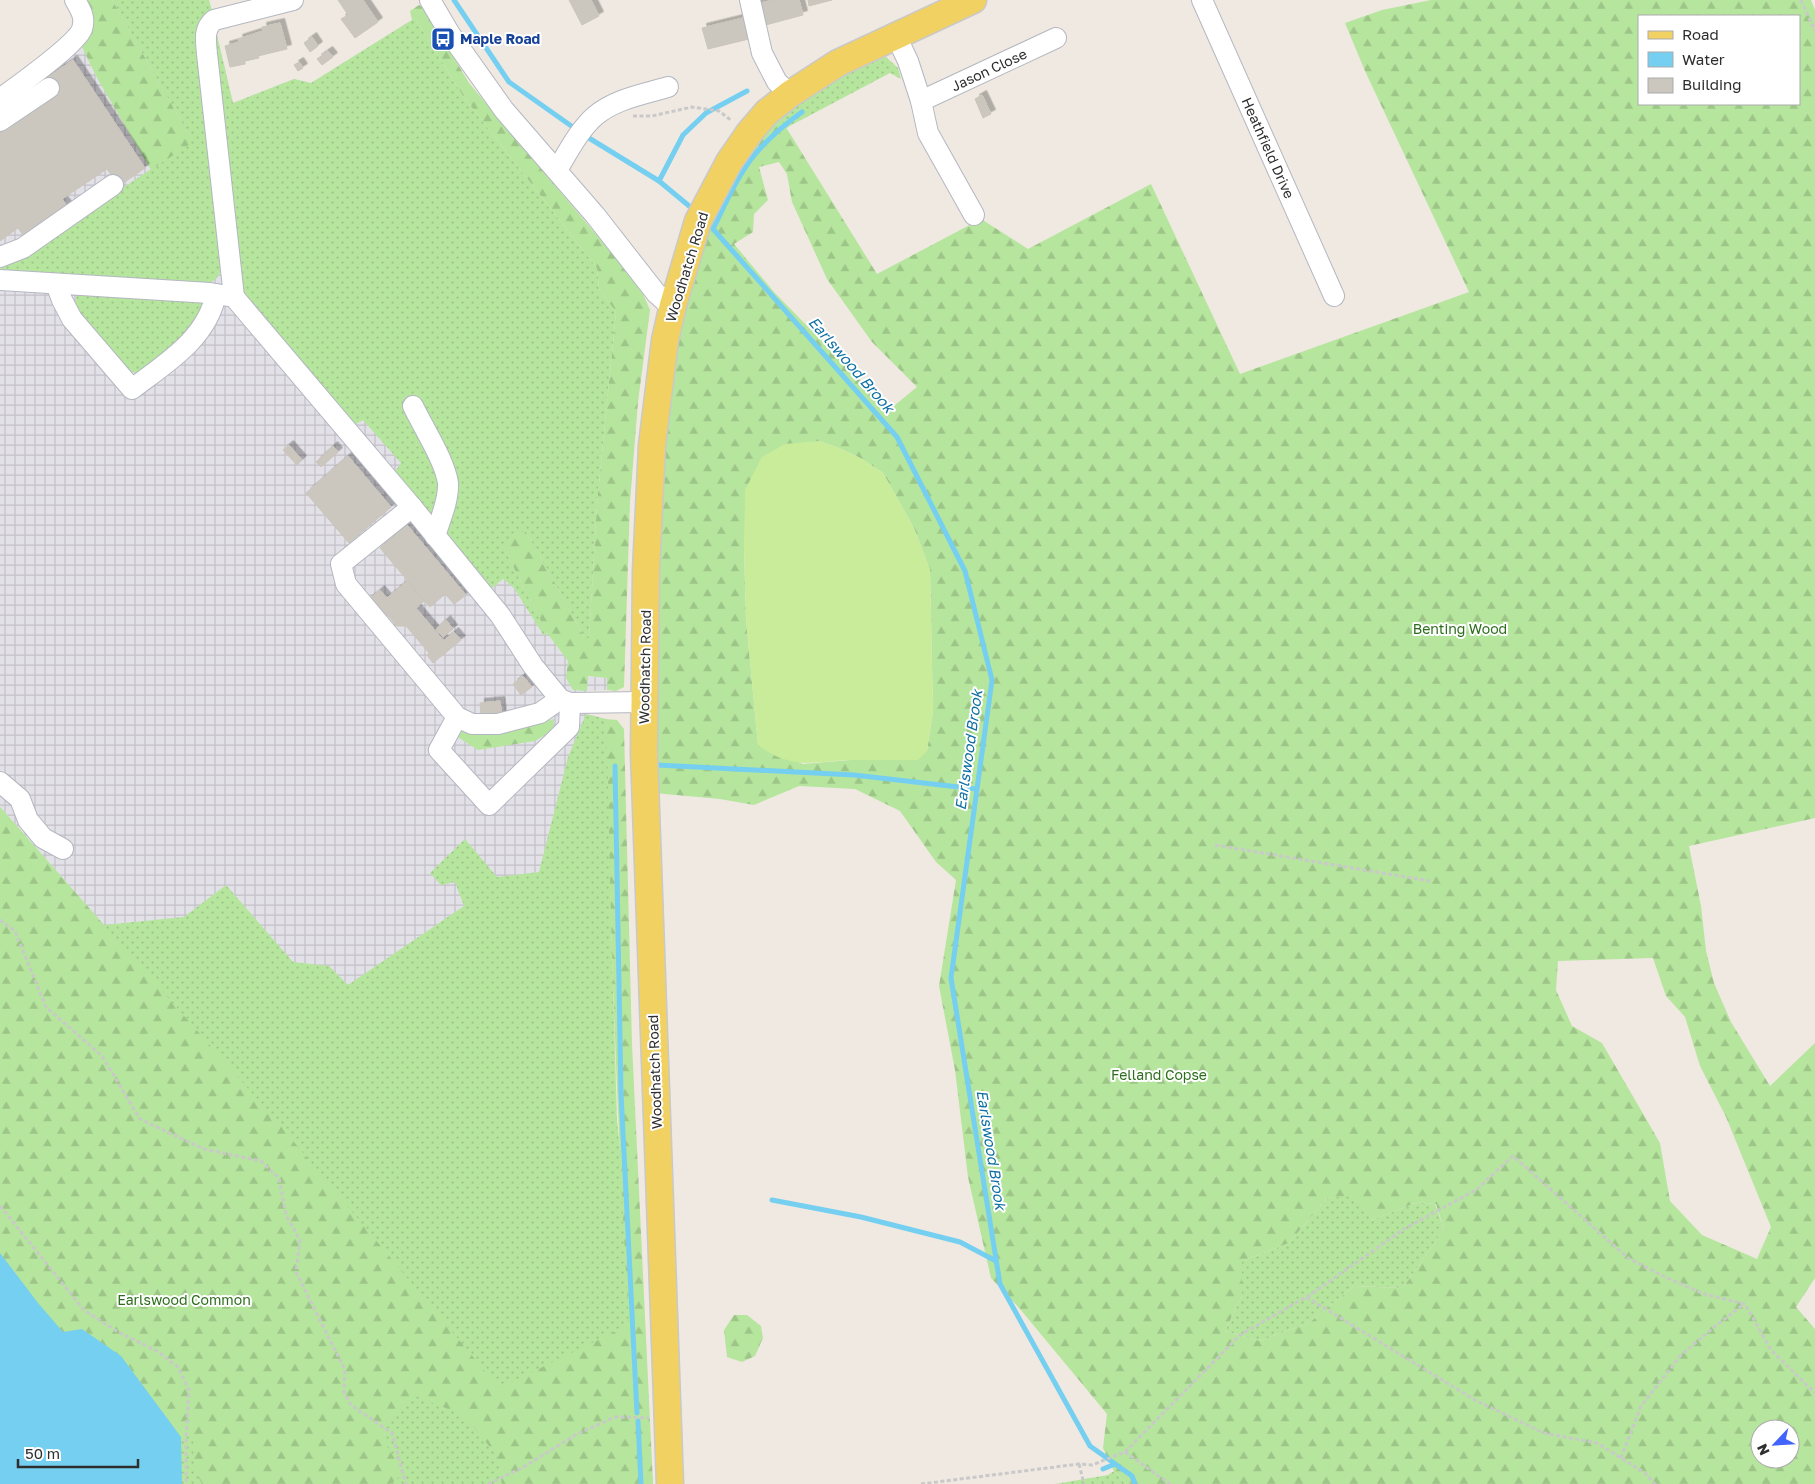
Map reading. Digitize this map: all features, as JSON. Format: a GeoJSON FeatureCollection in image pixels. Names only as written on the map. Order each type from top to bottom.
{"type":"FeatureCollection","features":[{"type":"Feature","properties":{"kind":"main road","name":"Woodhatch Road"},"geometry":{"type":"LineString","coordinates":[[670,1484],[644,753],[644,702],[646,571],[652,445],[660,376],[673,305],[703,212],[729,162],[749,133],[767,112],[838,62],[973,0]]}},
{"type":"Feature","properties":{"kind":"street"},"geometry":{"type":"LineString","coordinates":[[0,99],[74,41],[82,28],[83,14],[75,0]]}},
{"type":"Feature","properties":{"kind":"street"},"geometry":{"type":"LineString","coordinates":[[293,0],[214,20],[208,25],[207,54],[225,295],[412,507],[500,615],[533,666],[565,701],[569,727],[489,805],[439,750],[457,717]]}},
{"type":"Feature","properties":{"kind":"street"},"geometry":{"type":"LineString","coordinates":[[430,0],[450,34],[504,110],[601,222],[656,293],[666,302],[673,305]]}},
{"type":"Feature","properties":{"kind":"street"},"geometry":{"type":"LineString","coordinates":[[750,0],[762,53],[777,82],[790,94]]}},
{"type":"Feature","properties":{"kind":"street","name":"Heathfield Drive"},"geometry":{"type":"LineString","coordinates":[[1202,0],[1334,296]]}},
{"type":"Feature","properties":{"kind":"street"},"geometry":{"type":"LineString","coordinates":[[896,36],[908,60],[921,101],[928,134],[974,215]]}},
{"type":"Feature","properties":{"kind":"street","name":"Jason Close"},"geometry":{"type":"LineString","coordinates":[[921,101],[1056,38]]}},
{"type":"Feature","properties":{"kind":"street"},"geometry":{"type":"LineString","coordinates":[[557,170],[586,126],[621,101],[668,87]]}},
{"type":"Feature","properties":{"kind":"street"},"geometry":{"type":"LineString","coordinates":[[0,121],[49,88]]}},
{"type":"Feature","properties":{"kind":"street"},"geometry":{"type":"LineString","coordinates":[[0,257],[23,248],[113,185]]}},
{"type":"Feature","properties":{"kind":"street"},"geometry":{"type":"LineString","coordinates":[[0,280],[225,295]]}},
{"type":"Feature","properties":{"kind":"street"},"geometry":{"type":"LineString","coordinates":[[56,284],[72,319],[132,389],[187,347],[201,329],[213,308],[225,295]]}},
{"type":"Feature","properties":{"kind":"street"},"geometry":{"type":"LineString","coordinates":[[413,406],[441,461],[448,484],[444,510],[435,536]]}},
{"type":"Feature","properties":{"kind":"street"},"geometry":{"type":"LineString","coordinates":[[412,507],[341,564],[346,584],[457,717],[472,724],[498,724],[540,712],[565,701],[644,702]]}},
{"type":"Feature","properties":{"kind":"street"},"geometry":{"type":"LineString","coordinates":[[0,782],[20,798],[28,820],[44,838],[63,849]]}},
{"type":"Feature","properties":{"kind":"path"},"geometry":{"type":"LineString","coordinates":[[1801,0],[1815,31]]}},
{"type":"Feature","properties":{"kind":"path"},"geometry":{"type":"LineString","coordinates":[[586,126],[652,116],[692,107],[719,111]]}},
{"type":"Feature","properties":{"kind":"path"},"geometry":{"type":"LineString","coordinates":[[1215,845],[1430,881]]}},
{"type":"Feature","properties":{"kind":"path"},"geometry":{"type":"LineString","coordinates":[[0,920],[15,931],[46,1007],[102,1056],[140,1119],[204,1148],[261,1161],[279,1178],[286,1216],[300,1240],[296,1272],[345,1370],[344,1392],[351,1405],[392,1433],[406,1484]]}},
{"type":"Feature","properties":{"kind":"path"},"geometry":{"type":"LineString","coordinates":[[921,1484],[1079,1464],[1092,1465],[1125,1452],[1240,1335],[1306,1297],[1404,1229],[1476,1190],[1513,1156],[1628,1258],[1704,1294],[1745,1304],[1771,1350],[1815,1393]]}},
{"type":"Feature","properties":{"kind":"path"},"geometry":{"type":"LineString","coordinates":[[0,1206],[84,1310],[118,1332],[157,1350],[178,1367],[189,1390],[186,1484]]}},
{"type":"Feature","properties":{"kind":"path"},"geometry":{"type":"LineString","coordinates":[[1306,1297],[1476,1400],[1544,1433],[1597,1443],[1645,1473],[1655,1484]]}},
{"type":"Feature","properties":{"kind":"path"},"geometry":{"type":"LineString","coordinates":[[1621,1458],[1641,1406],[1681,1355],[1745,1304]]}},
{"type":"Feature","properties":{"kind":"path"},"geometry":{"type":"LineString","coordinates":[[488,1484],[522,1468],[577,1434],[615,1417],[667,1420]]}},
{"type":"Feature","properties":{"kind":"path"},"geometry":{"type":"LineString","coordinates":[[1125,1452],[1170,1484]]}},
{"type":"Feature","properties":{"kind":"path"},"geometry":{"type":"LineString","coordinates":[[1079,1464],[1084,1484]]}},
{"type":"Feature","properties":{"kind":"shaded area"},"geometry":{"type":"Polygon","coordinates":[[[112,0],[209,0],[233,103],[294,79],[311,83],[415,18],[588,676],[607,678],[607,690],[587,691],[586,714],[606,719],[611,917],[274,1118],[0,807],[0,108],[81,45],[97,78],[189,144],[112,0]]]}},
{"type":"Feature","properties":{"kind":"green space"},"geometry":{"type":"Polygon","coordinates":[[[83,0],[112,0],[190,137],[190,144],[151,170],[97,78],[81,45],[93,29],[91,12],[83,0]]]}},
{"type":"Feature","properties":{"kind":"green space"},"geometry":{"type":"Polygon","coordinates":[[[112,0],[209,0],[213,14],[223,260],[218,277],[203,287],[0,275],[0,269],[189,144],[190,137],[112,0]]]}},
{"type":"Feature","properties":{"kind":"green space"},"geometry":{"type":"Polygon","coordinates":[[[1431,0],[1811,0],[1815,10],[1815,818],[1689,846],[1701,906],[1706,951],[1714,983],[1731,1022],[1770,1086],[1815,1043],[1815,1278],[1796,1307],[1815,1329],[1815,1484],[1126,1484],[1114,1471],[1103,1448],[1107,1414],[1020,1309],[991,1278],[968,1177],[955,1070],[939,986],[956,880],[936,862],[900,811],[855,789],[799,786],[754,805],[720,799],[654,793],[653,581],[663,400],[682,297],[712,218],[744,155],[779,116],[877,274],[981,219],[1028,249],[1151,184],[1240,374],[1469,292],[1365,71],[1345,23],[1382,10],[1431,0]],[[779,162],[759,167],[768,200],[754,214],[753,232],[734,244],[774,292],[889,410],[917,387],[872,342],[827,279],[792,202],[787,174],[779,162]],[[819,441],[744,547],[746,619],[758,745],[803,764],[927,751],[933,711],[930,570],[914,528],[883,473],[862,459],[819,441]],[[1653,958],[1558,961],[1556,990],[1572,1026],[1602,1043],[1660,1143],[1670,1201],[1702,1235],[1757,1259],[1771,1227],[1726,1117],[1700,1066],[1685,1017],[1666,996],[1653,958]],[[1354,1196],[1327,1198],[1289,1243],[1242,1261],[1242,1295],[1225,1331],[1260,1341],[1309,1323],[1354,1286],[1403,1288],[1444,1229],[1436,1204],[1418,1202],[1372,1220],[1354,1196]]]}},
{"type":"Feature","properties":{"kind":"green space"},"geometry":{"type":"Polygon","coordinates":[[[419,5],[424,8],[469,83],[615,257],[643,294],[650,310],[638,402],[630,502],[624,687],[616,691],[607,690],[607,678],[588,676],[587,691],[573,690],[566,678],[568,661],[547,633],[503,546],[514,532],[526,532],[582,634],[589,639],[597,504],[616,312],[599,289],[597,268],[463,96],[415,18],[412,20],[410,11],[419,5]]]}},
{"type":"Feature","properties":{"kind":"green space"},"geometry":{"type":"Polygon","coordinates":[[[415,18],[463,96],[597,268],[599,289],[616,312],[597,504],[589,640],[582,634],[526,532],[503,546],[547,633],[544,636],[514,588],[503,579],[492,588],[394,473],[401,463],[363,420],[353,426],[241,295],[212,61],[215,27],[233,103],[294,79],[311,83],[415,18]]]}},
{"type":"Feature","properties":{"kind":"green space"},"geometry":{"type":"Polygon","coordinates":[[[886,57],[898,68],[901,79],[890,73],[786,128],[779,116],[804,98],[857,66],[886,57]]]}},
{"type":"Feature","properties":{"kind":"green space"},"geometry":{"type":"Polygon","coordinates":[[[198,290],[205,305],[185,338],[140,373],[127,371],[75,307],[77,291],[198,290]]]}},
{"type":"Feature","properties":{"kind":"green space"},"geometry":{"type":"Polygon","coordinates":[[[819,441],[862,459],[883,473],[914,528],[930,570],[933,711],[927,751],[918,760],[853,760],[804,763],[782,758],[758,745],[746,619],[745,490],[762,457],[785,444],[819,441]]]}},
{"type":"Feature","properties":{"kind":"green space"},"geometry":{"type":"Polygon","coordinates":[[[586,714],[606,719],[610,795],[611,917],[617,1120],[653,1484],[0,1484],[0,807],[104,925],[184,917],[226,885],[293,962],[329,966],[348,985],[464,906],[455,882],[441,885],[430,873],[465,839],[497,877],[539,872],[568,757],[586,714]]]}},
{"type":"Feature","properties":{"kind":"green space"},"geometry":{"type":"Polygon","coordinates":[[[554,719],[553,730],[535,741],[478,750],[456,736],[458,728],[526,726],[554,719]]]}},
{"type":"Feature","properties":{"kind":"green space","name":"Earlswood Common"},"geometry":{"type":"Polygon","coordinates":[[[606,719],[617,720],[624,729],[632,1044],[653,1484],[502,1484],[497,1456],[465,1416],[414,1395],[386,1428],[387,1446],[403,1473],[391,1484],[202,1484],[194,1468],[193,1437],[181,1437],[121,1356],[63,1332],[0,1253],[0,807],[274,1118],[499,1388],[629,1325],[614,1021],[606,719]]]}},
{"type":"Feature","properties":{"kind":"green space"},"geometry":{"type":"Polygon","coordinates":[[[1354,1195],[1372,1220],[1418,1202],[1435,1204],[1444,1229],[1403,1288],[1354,1286],[1309,1323],[1260,1341],[1225,1331],[1242,1295],[1242,1261],[1289,1243],[1327,1198],[1354,1195]]]}},
{"type":"Feature","properties":{"kind":"green space"},"geometry":{"type":"Polygon","coordinates":[[[734,1315],[747,1315],[761,1326],[763,1338],[755,1356],[742,1362],[727,1357],[724,1330],[734,1315]]]}},
{"type":"Feature","properties":{"kind":"green space"},"geometry":{"type":"Polygon","coordinates":[[[1114,1471],[1126,1484],[1055,1484],[1108,1475],[1114,1471]]]}},
{"type":"Feature","properties":{"kind":"water"},"geometry":{"type":"Polygon","coordinates":[[[0,1253],[63,1332],[82,1329],[121,1356],[181,1437],[182,1484],[0,1484],[0,1253]]]}},
{"type":"Feature","properties":{"kind":"building"},"geometry":{"type":"Polygon","coordinates":[[[338,0],[363,0],[378,22],[355,38],[341,19],[348,15],[338,0]]]}},
{"type":"Feature","properties":{"kind":"building"},"geometry":{"type":"Polygon","coordinates":[[[569,0],[591,0],[599,16],[582,25],[569,0]]]}},
{"type":"Feature","properties":{"kind":"building"},"geometry":{"type":"Polygon","coordinates":[[[774,0],[799,0],[803,15],[762,26],[756,4],[774,0]]]}},
{"type":"Feature","properties":{"kind":"building"},"geometry":{"type":"Polygon","coordinates":[[[808,0],[832,0],[809,6],[808,0]]]}},
{"type":"Feature","properties":{"kind":"building"},"geometry":{"type":"Polygon","coordinates":[[[743,18],[749,39],[708,49],[702,28],[743,18]]]}},
{"type":"Feature","properties":{"kind":"building"},"geometry":{"type":"Polygon","coordinates":[[[280,23],[287,49],[258,56],[259,58],[245,61],[245,64],[230,67],[225,46],[239,42],[238,39],[263,31],[262,27],[280,23]]]}},
{"type":"Feature","properties":{"kind":"building"},"geometry":{"type":"Polygon","coordinates":[[[312,37],[318,46],[310,52],[304,43],[312,37]]]}},
{"type":"Feature","properties":{"kind":"building"},"geometry":{"type":"Polygon","coordinates":[[[328,51],[333,57],[322,65],[317,59],[328,51]]]}},
{"type":"Feature","properties":{"kind":"building"},"geometry":{"type":"Polygon","coordinates":[[[73,60],[145,168],[119,186],[107,169],[62,199],[69,208],[25,238],[18,228],[0,241],[0,129],[54,93],[45,79],[73,60]]]}},
{"type":"Feature","properties":{"kind":"building"},"geometry":{"type":"Polygon","coordinates":[[[299,62],[303,68],[298,71],[294,65],[299,62]]]}},
{"type":"Feature","properties":{"kind":"building"},"geometry":{"type":"Polygon","coordinates":[[[982,95],[991,114],[983,118],[975,99],[982,95]]]}},
{"type":"Feature","properties":{"kind":"building"},"geometry":{"type":"Polygon","coordinates":[[[289,445],[302,460],[297,465],[283,450],[289,445]]]}},
{"type":"Feature","properties":{"kind":"building"},"geometry":{"type":"Polygon","coordinates":[[[333,446],[338,452],[321,467],[316,462],[333,446]]]}},
{"type":"Feature","properties":{"kind":"building"},"geometry":{"type":"Polygon","coordinates":[[[348,456],[391,507],[349,543],[306,493],[348,456]]]}},
{"type":"Feature","properties":{"kind":"building"},"geometry":{"type":"Polygon","coordinates":[[[407,525],[466,595],[454,604],[445,594],[430,607],[380,548],[407,525]]]}},
{"type":"Feature","properties":{"kind":"building"},"geometry":{"type":"Polygon","coordinates":[[[407,581],[424,601],[416,608],[444,641],[429,653],[406,626],[397,626],[387,615],[382,619],[367,601],[380,590],[387,598],[407,581]]]}},
{"type":"Feature","properties":{"kind":"building"},"geometry":{"type":"Polygon","coordinates":[[[446,620],[453,629],[443,637],[436,629],[446,620]]]}},
{"type":"Feature","properties":{"kind":"building"},"geometry":{"type":"Polygon","coordinates":[[[454,632],[461,640],[433,663],[427,655],[454,632]]]}},
{"type":"Feature","properties":{"kind":"building"},"geometry":{"type":"Polygon","coordinates":[[[523,676],[532,687],[521,695],[513,684],[523,676]]]}},
{"type":"Feature","properties":{"kind":"building"},"geometry":{"type":"Polygon","coordinates":[[[500,701],[502,716],[481,718],[480,703],[500,701]]]}},
{"type":"Feature","properties":{"kind":"waterway","name":"Earlswood Brook"},"geometry":{"type":"LineString","coordinates":[[454,0],[509,82],[577,130]]}},
{"type":"Feature","properties":{"kind":"waterway"},"geometry":{"type":"LineString","coordinates":[[659,181],[683,135],[706,113],[747,91]]}},
{"type":"Feature","properties":{"kind":"waterway"},"geometry":{"type":"LineString","coordinates":[[714,227],[733,189],[750,161],[772,136],[802,112]]}},
{"type":"Feature","properties":{"kind":"waterway","name":"Earlswood Brook"},"geometry":{"type":"LineString","coordinates":[[584,135],[659,181],[694,210]]}},
{"type":"Feature","properties":{"kind":"waterway","name":"Earlswood Brook"},"geometry":{"type":"LineString","coordinates":[[706,221],[897,437],[965,571],[992,680],[951,978],[1000,1284],[1090,1446],[1132,1476],[1135,1484]]}},
{"type":"Feature","properties":{"kind":"waterway"},"geometry":{"type":"LineString","coordinates":[[657,765],[854,775],[976,789]]}},
{"type":"Feature","properties":{"kind":"waterway"},"geometry":{"type":"LineString","coordinates":[[615,766],[621,1093],[637,1413]]}},
{"type":"Feature","properties":{"kind":"waterway"},"geometry":{"type":"LineString","coordinates":[[772,1200],[861,1217],[960,1242],[996,1261]]}},
{"type":"Feature","properties":{"kind":"waterway"},"geometry":{"type":"LineString","coordinates":[[638,1421],[641,1484]]}},
{"type":"Feature","properties":{"kind":"waterway"},"geometry":{"type":"LineString","coordinates":[[1103,1469],[1115,1464]]}},
{"type":"Feature","properties":{"kind":"place","name":"Maple Road"},"geometry":{"type":"Point","coordinates":[443,39]}},
{"type":"Feature","properties":{"kind":"park label","name":"Benting Wood"},"geometry":{"type":"Point","coordinates":[1460,629]}},
{"type":"Feature","properties":{"kind":"park label","name":"Felland Copse"},"geometry":{"type":"Point","coordinates":[1159,1075]}}]}
